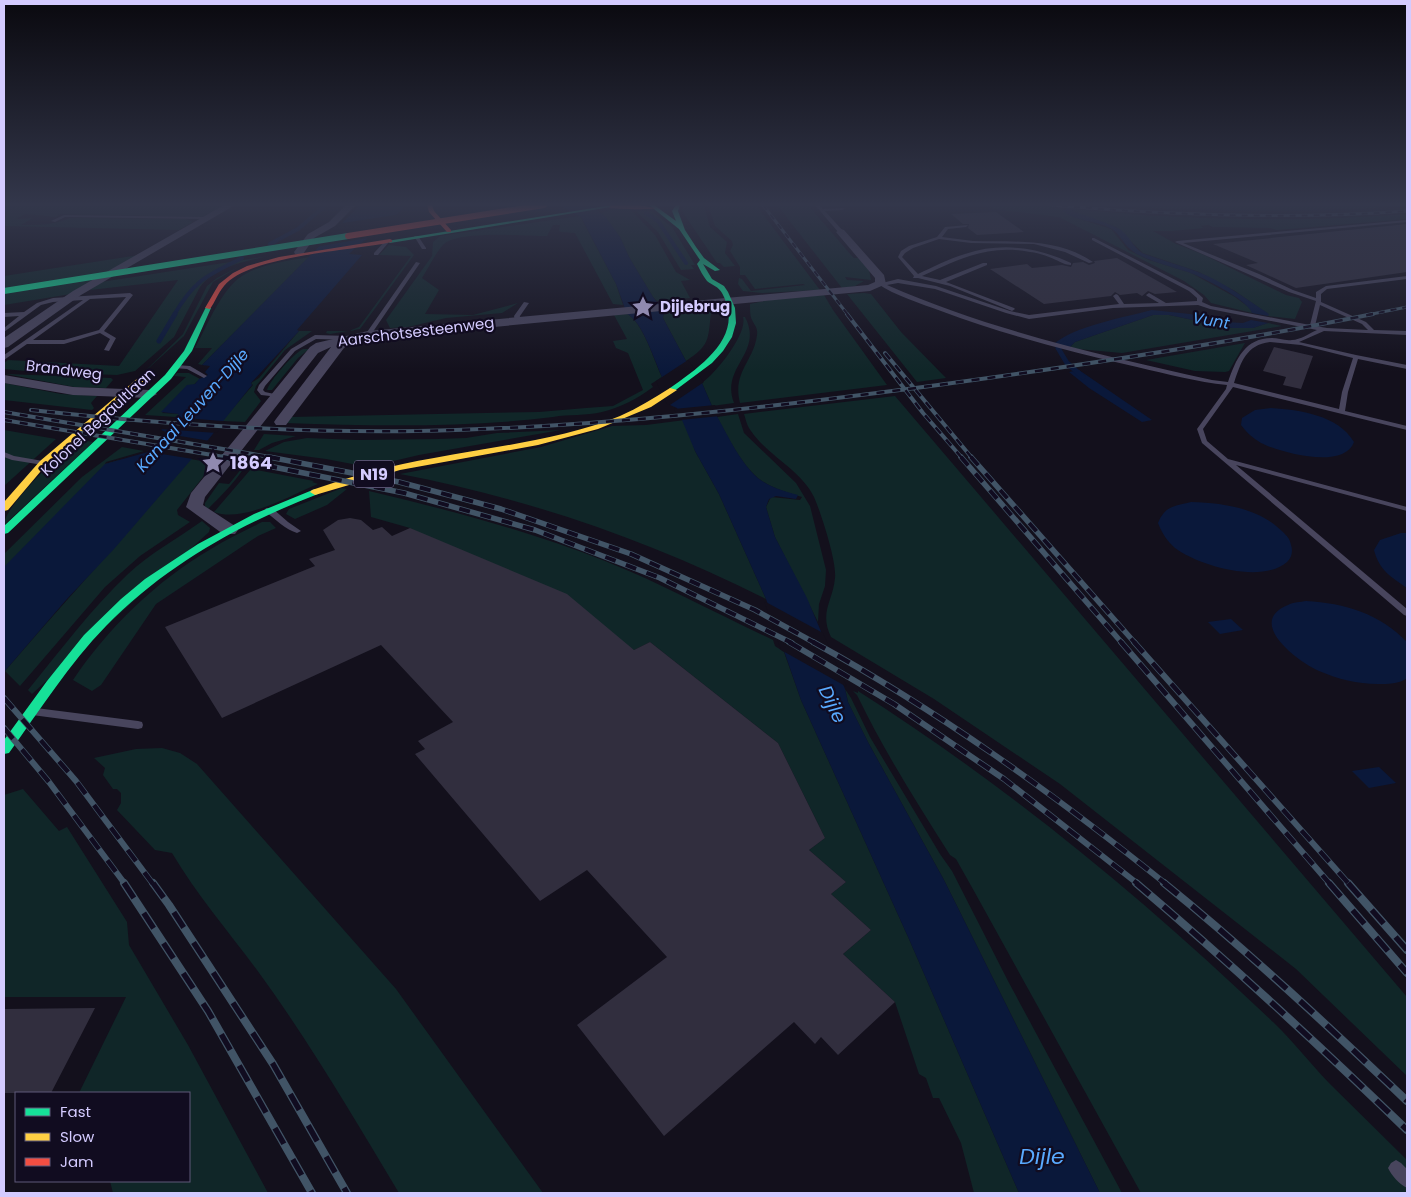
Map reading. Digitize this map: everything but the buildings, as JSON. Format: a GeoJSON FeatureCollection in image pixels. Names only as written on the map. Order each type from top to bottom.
{"type":"FeatureCollection","features":[{"type":"Feature","properties":{"kind":"main road"},"geometry":{"type":"LineString","coordinates":[[4,282],[139,261]]}},
{"type":"Feature","properties":{"kind":"main road"},"geometry":{"type":"LineString","coordinates":[[4,291],[193,261]]}},
{"type":"Feature","properties":{"kind":"main road","name":"Kolonel Begaultlaan"},"geometry":{"type":"LineString","coordinates":[[4,531],[150,394],[176,367],[194,343],[200,325],[221,286],[230,277],[273,261]]}},
{"type":"Feature","properties":{"kind":"main road","name":"N19"},"geometry":{"type":"LineString","coordinates":[[4,749],[83,646],[117,609],[171,566],[229,530],[269,510],[363,476],[432,460],[535,444],[587,430],[625,416],[688,382],[720,352],[728,338],[732,325],[732,312],[729,300],[722,287],[724,280],[712,264],[705,261]]}},
{"type":"Feature","properties":{"kind":"main road","name":"Kolonel Begaultlaan"},"geometry":{"type":"LineString","coordinates":[[171,354],[200,325]]}},
{"type":"Feature","properties":{"kind":"main road","name":"Kolonel Begaultlaan"},"geometry":{"type":"LineString","coordinates":[[4,508],[43,463],[151,371]]}},
{"type":"Feature","properties":{"kind":"street"},"geometry":{"type":"LineString","coordinates":[[4,344],[69,299],[134,261]]}},
{"type":"Feature","properties":{"kind":"street"},"geometry":{"type":"LineString","coordinates":[[729,300],[870,288],[881,284],[880,277],[866,261]]}},
{"type":"Feature","properties":{"kind":"street","name":"Aarschotsesteenweg"},"geometry":{"type":"LineString","coordinates":[[229,530],[194,507],[197,496],[314,350],[329,343],[368,335],[729,300]]}},
{"type":"Feature","properties":{"kind":"street"},"geometry":{"type":"LineString","coordinates":[[281,422],[333,353],[340,345],[351,338]]}},
{"type":"Feature","properties":{"kind":"street","name":"Brandweg"},"geometry":{"type":"LineString","coordinates":[[4,378],[73,391],[150,394]]}},
{"type":"Feature","properties":{"kind":"lane"},"geometry":{"type":"LineString","coordinates":[[903,261],[917,276],[992,299],[1028,317]]}},
{"type":"Feature","properties":{"kind":"lane"},"geometry":{"type":"LineString","coordinates":[[881,284],[917,276],[950,261]]}},
{"type":"Feature","properties":{"kind":"lane"},"geometry":{"type":"LineString","coordinates":[[1062,261],[1069,264]]}},
{"type":"Feature","properties":{"kind":"lane"},"geometry":{"type":"LineString","coordinates":[[1136,261],[1191,290],[1200,298],[1201,304]]}},
{"type":"Feature","properties":{"kind":"lane"},"geometry":{"type":"LineString","coordinates":[[1219,261],[1248,271],[1300,296],[1319,302],[1364,324],[1373,332]]}},
{"type":"Feature","properties":{"kind":"lane"},"geometry":{"type":"LineString","coordinates":[[368,335],[418,263]]}},
{"type":"Feature","properties":{"kind":"lane"},"geometry":{"type":"LineString","coordinates":[[941,282],[985,264]]}},
{"type":"Feature","properties":{"kind":"lane"},"geometry":{"type":"LineString","coordinates":[[1312,327],[1319,302],[1318,293],[1326,288],[1407,277]]}},
{"type":"Feature","properties":{"kind":"lane"},"geometry":{"type":"LineString","coordinates":[[898,281],[936,288],[1028,317],[1124,306],[1201,304],[1324,329],[1407,333]]}},
{"type":"Feature","properties":{"kind":"lane"},"geometry":{"type":"LineString","coordinates":[[881,284],[987,326],[1048,345],[1308,402],[1407,428]]}},
{"type":"Feature","properties":{"kind":"lane"},"geometry":{"type":"LineString","coordinates":[[4,330],[39,304],[69,299],[130,295],[101,331],[64,342],[26,342]]}},
{"type":"Feature","properties":{"kind":"lane"},"geometry":{"type":"LineString","coordinates":[[1150,295],[1167,305]]}},
{"type":"Feature","properties":{"kind":"lane"},"geometry":{"type":"LineString","coordinates":[[1116,296],[1124,306]]}},
{"type":"Feature","properties":{"kind":"lane"},"geometry":{"type":"LineString","coordinates":[[4,358],[88,298]]}},
{"type":"Feature","properties":{"kind":"lane"},"geometry":{"type":"LineString","coordinates":[[517,320],[517,316],[526,303]]}},
{"type":"Feature","properties":{"kind":"lane"},"geometry":{"type":"LineString","coordinates":[[4,315],[25,314]]}},
{"type":"Feature","properties":{"kind":"lane"},"geometry":{"type":"LineString","coordinates":[[1293,342],[1324,329]]}},
{"type":"Feature","properties":{"kind":"lane"},"geometry":{"type":"LineString","coordinates":[[101,331],[114,338],[107,350]]}},
{"type":"Feature","properties":{"kind":"lane"},"geometry":{"type":"LineString","coordinates":[[277,396],[263,394],[260,390],[262,385],[293,350],[317,334],[351,338]]}},
{"type":"Feature","properties":{"kind":"lane"},"geometry":{"type":"LineString","coordinates":[[1407,367],[1356,358],[1293,342],[1260,341],[1251,345],[1229,389],[1200,429],[1204,442],[1407,613]]}},
{"type":"Feature","properties":{"kind":"lane"},"geometry":{"type":"LineString","coordinates":[[1342,412],[1345,392],[1356,358]]}},
{"type":"Feature","properties":{"kind":"lane"},"geometry":{"type":"LineString","coordinates":[[176,367],[188,367],[204,376]]}},
{"type":"Feature","properties":{"kind":"lane"},"geometry":{"type":"LineString","coordinates":[[4,454],[12,458],[43,463]]}},
{"type":"Feature","properties":{"kind":"lane"},"geometry":{"type":"LineString","coordinates":[[1225,460],[1407,509]]}},
{"type":"Feature","properties":{"kind":"lane"},"geometry":{"type":"LineString","coordinates":[[269,510],[285,524],[297,531]]}},
{"type":"Feature","properties":{"kind":"lane"},"geometry":{"type":"LineString","coordinates":[[33,712],[138,725]]}},
{"type":"Feature","properties":{"kind":"lane"},"geometry":{"type":"LineString","coordinates":[[1396,1168],[1407,1180]]}},
{"type":"Feature","properties":{"kind":"green space"},"geometry":{"type":"Polygon","coordinates":[[[101,261],[129,261],[71,294],[4,305],[4,276],[101,261]]]}},
{"type":"Feature","properties":{"kind":"green space"},"geometry":{"type":"Polygon","coordinates":[[[238,261],[248,261],[222,270],[206,280],[200,287],[174,337],[135,371],[117,375],[4,369],[4,363],[8,360],[119,366],[178,280],[90,290],[101,282],[238,261]]]}},
{"type":"Feature","properties":{"kind":"green space"},"geometry":{"type":"Polygon","coordinates":[[[290,261],[305,261],[202,365],[198,364],[212,348],[195,348],[221,299],[242,276],[274,264],[290,261]]]}},
{"type":"Feature","properties":{"kind":"green space"},"geometry":{"type":"Polygon","coordinates":[[[407,261],[410,261],[360,329],[350,331],[359,327],[407,261]]]}},
{"type":"Feature","properties":{"kind":"green space"},"geometry":{"type":"Polygon","coordinates":[[[429,261],[432,261],[422,278],[439,290],[425,314],[473,315],[518,303],[502,313],[446,318],[408,327],[390,328],[386,320],[429,261]]]}},
{"type":"Feature","properties":{"kind":"green space"},"geometry":{"type":"Polygon","coordinates":[[[590,261],[604,261],[616,284],[623,305],[613,304],[590,261]]]}},
{"type":"Feature","properties":{"kind":"green space"},"geometry":{"type":"Polygon","coordinates":[[[631,261],[670,261],[676,272],[690,280],[681,281],[690,298],[657,301],[631,261]]]}},
{"type":"Feature","properties":{"kind":"green space"},"geometry":{"type":"Polygon","coordinates":[[[675,261],[692,261],[695,265],[691,265],[694,269],[681,270],[675,261]]]}},
{"type":"Feature","properties":{"kind":"green space"},"geometry":{"type":"Polygon","coordinates":[[[716,261],[731,261],[735,266],[724,267],[716,261]]]}},
{"type":"Feature","properties":{"kind":"green space"},"geometry":{"type":"Polygon","coordinates":[[[736,261],[798,261],[820,290],[762,293],[743,291],[738,284],[739,278],[742,279],[751,291],[805,285],[755,289],[745,275],[740,275],[740,267],[736,261]]]}},
{"type":"Feature","properties":{"kind":"green space"},"geometry":{"type":"Polygon","coordinates":[[[821,261],[861,261],[869,270],[871,280],[845,277],[847,280],[864,281],[855,286],[842,288],[821,261]]]}},
{"type":"Feature","properties":{"kind":"green space"},"geometry":{"type":"Polygon","coordinates":[[[1145,261],[1152,261],[1191,273],[1235,297],[1251,309],[1252,313],[1211,303],[1204,295],[1184,281],[1145,261]]]}},
{"type":"Feature","properties":{"kind":"green space"},"geometry":{"type":"Polygon","coordinates":[[[1166,261],[1216,261],[1286,295],[1299,298],[1302,302],[1295,319],[1268,316],[1268,314],[1235,291],[1199,272],[1166,261]]]}},
{"type":"Feature","properties":{"kind":"green space"},"geometry":{"type":"Polygon","coordinates":[[[240,266],[213,282],[184,336],[141,375],[183,334],[207,286],[217,278],[240,266]]]}},
{"type":"Feature","properties":{"kind":"green space"},"geometry":{"type":"Polygon","coordinates":[[[847,294],[871,294],[901,332],[946,378],[917,382],[847,294]]]}},
{"type":"Feature","properties":{"kind":"green space"},"geometry":{"type":"Polygon","coordinates":[[[824,295],[887,385],[740,403],[738,392],[741,375],[752,352],[757,335],[757,329],[751,317],[750,304],[769,300],[824,295]]]}},
{"type":"Feature","properties":{"kind":"green space"},"geometry":{"type":"Polygon","coordinates":[[[691,308],[711,312],[708,336],[704,346],[686,361],[663,318],[664,312],[668,312],[667,310],[691,308]]]}},
{"type":"Feature","properties":{"kind":"green space"},"geometry":{"type":"Polygon","coordinates":[[[627,314],[633,318],[648,342],[662,377],[651,384],[653,387],[642,395],[608,410],[590,414],[520,421],[453,425],[286,423],[290,417],[539,412],[613,406],[643,390],[628,353],[616,348],[613,341],[627,339],[614,315],[627,314]]]}},
{"type":"Feature","properties":{"kind":"green space"},"geometry":{"type":"Polygon","coordinates":[[[1153,315],[1169,315],[1232,328],[1253,328],[1268,323],[1282,326],[1122,353],[1070,347],[1075,342],[1153,315]]]}},
{"type":"Feature","properties":{"kind":"green space"},"geometry":{"type":"Polygon","coordinates":[[[743,317],[745,317],[749,330],[749,341],[732,379],[731,390],[734,403],[712,406],[702,383],[722,363],[736,343],[741,333],[743,317]]]}},
{"type":"Feature","properties":{"kind":"green space"},"geometry":{"type":"Polygon","coordinates":[[[299,331],[312,331],[285,350],[256,386],[254,392],[261,401],[245,422],[222,421],[253,385],[251,383],[259,378],[299,331]]]}},
{"type":"Feature","properties":{"kind":"green space"},"geometry":{"type":"Polygon","coordinates":[[[327,331],[348,331],[330,334],[326,333],[327,331]]]}},
{"type":"Feature","properties":{"kind":"green space"},"geometry":{"type":"Polygon","coordinates":[[[1245,343],[1229,371],[1225,372],[1195,371],[1146,360],[1245,343]]]}},
{"type":"Feature","properties":{"kind":"green space"},"geometry":{"type":"Polygon","coordinates":[[[303,349],[309,349],[298,358],[272,390],[267,390],[283,367],[303,349]]]}},
{"type":"Feature","properties":{"kind":"green space"},"geometry":{"type":"Polygon","coordinates":[[[177,373],[189,373],[200,379],[162,413],[180,414],[176,417],[145,415],[186,377],[174,376],[177,373]]]}},
{"type":"Feature","properties":{"kind":"green space"},"geometry":{"type":"Polygon","coordinates":[[[6,374],[111,378],[113,380],[106,388],[74,387],[6,374]]]}},
{"type":"Feature","properties":{"kind":"green space"},"geometry":{"type":"Polygon","coordinates":[[[4,383],[61,394],[97,396],[91,403],[94,408],[92,410],[4,400],[4,383]]]}},
{"type":"Feature","properties":{"kind":"green space"},"geometry":{"type":"Polygon","coordinates":[[[895,396],[1407,997],[1407,1076],[1296,969],[1060,784],[934,699],[831,637],[826,613],[834,586],[834,561],[817,504],[808,487],[801,479],[758,440],[748,427],[744,414],[895,396]]]}},
{"type":"Feature","properties":{"kind":"green space"},"geometry":{"type":"Polygon","coordinates":[[[738,414],[744,433],[796,483],[810,506],[826,570],[825,586],[819,604],[818,622],[775,537],[766,507],[771,497],[800,500],[802,497],[777,489],[762,481],[748,468],[717,417],[738,414]]]}},
{"type":"Feature","properties":{"kind":"green space"},"geometry":{"type":"Polygon","coordinates":[[[685,420],[695,451],[719,494],[766,599],[678,558],[588,524],[495,496],[400,474],[541,447],[612,426],[646,425],[685,420]]]}},
{"type":"Feature","properties":{"kind":"green space"},"geometry":{"type":"Polygon","coordinates":[[[4,430],[56,439],[4,486],[4,430]]]}},
{"type":"Feature","properties":{"kind":"green space"},"geometry":{"type":"Polygon","coordinates":[[[561,430],[419,455],[368,467],[265,451],[284,442],[307,438],[358,440],[438,439],[466,438],[497,433],[561,430]]]}},
{"type":"Feature","properties":{"kind":"green space"},"geometry":{"type":"Polygon","coordinates":[[[264,434],[296,436],[272,443],[259,450],[254,450],[264,434]]]}},
{"type":"Feature","properties":{"kind":"green space"},"geometry":{"type":"Polygon","coordinates":[[[76,439],[93,442],[4,525],[6,516],[23,493],[76,439]]]}},
{"type":"Feature","properties":{"kind":"green space"},"geometry":{"type":"Polygon","coordinates":[[[122,447],[144,451],[106,462],[105,464],[119,460],[4,568],[4,554],[82,477],[122,447]]]}},
{"type":"Feature","properties":{"kind":"green space"},"geometry":{"type":"Polygon","coordinates":[[[190,459],[214,463],[177,510],[178,515],[190,522],[140,556],[105,587],[20,686],[5,671],[190,459]]]}},
{"type":"Feature","properties":{"kind":"green space"},"geometry":{"type":"Polygon","coordinates":[[[244,468],[236,479],[208,509],[205,503],[219,483],[229,484],[244,468]]]}},
{"type":"Feature","properties":{"kind":"green space"},"geometry":{"type":"Polygon","coordinates":[[[251,469],[314,481],[312,482],[318,484],[266,507],[252,511],[238,514],[214,512],[251,469]]]}},
{"type":"Feature","properties":{"kind":"green space"},"geometry":{"type":"Polygon","coordinates":[[[342,488],[347,489],[327,505],[295,519],[286,514],[289,509],[342,488]]]}},
{"type":"Feature","properties":{"kind":"green space"},"geometry":{"type":"Polygon","coordinates":[[[369,491],[488,522],[576,550],[648,579],[773,640],[775,646],[784,652],[801,700],[909,939],[1019,1193],[974,1193],[961,1143],[939,1098],[933,1098],[926,1078],[919,1074],[895,1002],[843,954],[871,930],[831,894],[846,882],[809,850],[825,838],[778,743],[650,642],[634,650],[410,528],[371,517],[369,491]]]}},
{"type":"Feature","properties":{"kind":"green space"},"geometry":{"type":"Polygon","coordinates":[[[202,521],[210,528],[209,532],[32,694],[28,690],[114,587],[136,566],[202,521]]]}},
{"type":"Feature","properties":{"kind":"green space"},"geometry":{"type":"Polygon","coordinates":[[[262,522],[270,522],[276,528],[258,536],[156,604],[101,685],[92,691],[73,680],[86,661],[117,624],[171,575],[223,542],[262,522]]]}},
{"type":"Feature","properties":{"kind":"green space"},"geometry":{"type":"Polygon","coordinates":[[[845,689],[870,737],[952,871],[1008,981],[1122,1193],[1100,1193],[944,880],[869,744],[848,702],[845,689]]]}},
{"type":"Feature","properties":{"kind":"green space"},"geometry":{"type":"Polygon","coordinates":[[[853,691],[858,693],[858,691],[914,728],[1022,806],[1125,888],[1224,976],[1280,1029],[1329,1083],[1407,1160],[1407,1193],[1141,1193],[956,859],[950,855],[913,796],[853,691]]]}},
{"type":"Feature","properties":{"kind":"green space"},"geometry":{"type":"Polygon","coordinates":[[[162,748],[180,753],[197,764],[396,989],[543,1193],[399,1193],[295,1024],[202,898],[172,853],[155,850],[117,810],[121,803],[121,793],[117,789],[113,789],[103,775],[105,768],[94,758],[136,749],[162,748]]]}},
{"type":"Feature","properties":{"kind":"green space"},"geometry":{"type":"Polygon","coordinates":[[[23,789],[59,831],[67,827],[127,922],[129,945],[188,1045],[268,1193],[113,1193],[110,1182],[190,1182],[190,1092],[79,1092],[126,997],[4,997],[4,795],[23,789]]]}},
{"type":"Feature","properties":{"kind":"water","name":"Kanaal Leuven-Dijle"},"geometry":{"type":"Polygon","coordinates":[[[305,261],[357,261],[297,330],[299,331],[251,383],[252,385],[208,440],[4,672],[4,567],[105,464],[148,452],[166,432],[161,430],[179,414],[161,412],[187,385],[195,384],[199,379],[208,375],[205,372],[210,366],[202,365],[305,261]]]}},
{"type":"Feature","properties":{"kind":"water","name":"Dijle"},"geometry":{"type":"Polygon","coordinates":[[[604,261],[631,261],[664,312],[663,318],[686,361],[702,383],[712,408],[740,457],[762,481],[780,490],[798,495],[796,499],[776,496],[769,499],[766,507],[775,537],[807,598],[845,689],[848,702],[944,880],[1100,1193],[1019,1193],[909,939],[801,700],[766,599],[719,494],[695,451],[677,408],[670,405],[658,380],[662,377],[648,342],[633,318],[627,314],[616,284],[604,261]]]}},
{"type":"Feature","properties":{"kind":"water"},"geometry":{"type":"Polygon","coordinates":[[[1153,261],[1166,261],[1208,276],[1235,291],[1269,314],[1268,316],[1252,313],[1242,301],[1223,289],[1188,272],[1153,261]]]}},
{"type":"Feature","properties":{"kind":"water"},"geometry":{"type":"Polygon","coordinates":[[[1152,310],[1190,314],[1225,322],[1243,323],[1251,320],[1268,323],[1253,328],[1232,328],[1169,315],[1153,315],[1075,342],[1070,347],[1054,344],[1074,332],[1087,327],[1152,310]]]}},
{"type":"Feature","properties":{"kind":"water"},"geometry":{"type":"Polygon","coordinates":[[[1079,370],[1152,420],[1142,422],[1089,388],[1069,372],[1079,370]]]}},
{"type":"Feature","properties":{"kind":"water"},"geometry":{"type":"Polygon","coordinates":[[[1271,408],[1294,410],[1328,420],[1347,433],[1354,442],[1348,450],[1338,455],[1325,457],[1311,457],[1270,447],[1255,439],[1241,425],[1242,418],[1255,410],[1271,408]]]}},
{"type":"Feature","properties":{"kind":"water"},"geometry":{"type":"Polygon","coordinates":[[[1191,502],[1240,508],[1263,517],[1274,524],[1288,538],[1292,549],[1290,558],[1287,562],[1276,568],[1262,572],[1247,572],[1214,566],[1186,555],[1170,543],[1158,523],[1167,510],[1191,502]]]}},
{"type":"Feature","properties":{"kind":"water"},"geometry":{"type":"Polygon","coordinates":[[[1401,533],[1407,533],[1407,588],[1382,568],[1374,550],[1380,540],[1401,533]]]}},
{"type":"Feature","properties":{"kind":"water"},"geometry":{"type":"Polygon","coordinates":[[[1306,601],[1348,607],[1373,617],[1397,632],[1407,642],[1407,678],[1389,684],[1355,682],[1340,679],[1319,671],[1299,659],[1280,641],[1273,631],[1272,621],[1276,612],[1288,605],[1306,601]]]}},
{"type":"Feature","properties":{"kind":"water"},"geometry":{"type":"Polygon","coordinates":[[[1231,619],[1243,630],[1220,634],[1208,622],[1231,619]]]}},
{"type":"Feature","properties":{"kind":"water"},"geometry":{"type":"Polygon","coordinates":[[[1379,767],[1396,783],[1369,788],[1352,771],[1379,767]]]}},
{"type":"Feature","properties":{"kind":"pier"},"geometry":{"type":"Polygon","coordinates":[[[688,360],[704,382],[670,405],[667,404],[656,381],[688,360]]]}},
{"type":"Feature","properties":{"kind":"pier"},"geometry":{"type":"Polygon","coordinates":[[[715,405],[720,416],[680,420],[674,409],[715,405]]]}},
{"type":"Feature","properties":{"kind":"pier"},"geometry":{"type":"Polygon","coordinates":[[[172,417],[225,421],[217,433],[159,429],[172,417]]]}},
{"type":"Feature","properties":{"kind":"pier"},"geometry":{"type":"Polygon","coordinates":[[[162,433],[210,441],[193,459],[143,451],[162,433]]]}},
{"type":"Feature","properties":{"kind":"pier"},"geometry":{"type":"Polygon","coordinates":[[[764,601],[823,633],[847,687],[781,650],[764,601]]]}},
{"type":"Feature","properties":{"kind":"waterway"},"geometry":{"type":"LineString","coordinates":[[174,315],[196,286],[211,274],[236,261]]}},
{"type":"Feature","properties":{"kind":"waterway"},"geometry":{"type":"LineString","coordinates":[[159,341],[175,314]]}},
{"type":"Feature","properties":{"kind":"waterway","name":"Vunt"},"geometry":{"type":"LineString","coordinates":[[1065,343],[1058,348],[1067,363],[1083,377]]}},
{"type":"Feature","properties":{"kind":"railway"},"geometry":{"type":"LineString","coordinates":[[806,261],[848,315]]}},
{"type":"Feature","properties":{"kind":"railway"},"geometry":{"type":"LineString","coordinates":[[1367,315],[1407,307]]}},
{"type":"Feature","properties":{"kind":"railway"},"geometry":{"type":"LineString","coordinates":[[847,314],[904,389]]}},
{"type":"Feature","properties":{"kind":"railway"},"geometry":{"type":"LineString","coordinates":[[914,388],[1211,344],[1373,314]]}},
{"type":"Feature","properties":{"kind":"railway"},"geometry":{"type":"LineString","coordinates":[[885,353],[914,388]]}},
{"type":"Feature","properties":{"kind":"railway"},"geometry":{"type":"LineString","coordinates":[[904,389],[914,388]]}},
{"type":"Feature","properties":{"kind":"railway"},"geometry":{"type":"LineString","coordinates":[[914,388],[972,458]]}},
{"type":"Feature","properties":{"kind":"railway"},"geometry":{"type":"LineString","coordinates":[[31,410],[175,423],[272,429],[417,431],[548,426],[678,416],[904,389]]}},
{"type":"Feature","properties":{"kind":"railway"},"geometry":{"type":"LineString","coordinates":[[904,389],[962,458]]}},
{"type":"Feature","properties":{"kind":"railway"},"geometry":{"type":"LineString","coordinates":[[4,412],[276,458]]}},
{"type":"Feature","properties":{"kind":"railway"},"geometry":{"type":"LineString","coordinates":[[4,420],[230,458]]}},
{"type":"Feature","properties":{"kind":"railway"},"geometry":{"type":"LineString","coordinates":[[223,457],[404,493],[535,530],[660,578],[792,643]]}},
{"type":"Feature","properties":{"kind":"railway"},"geometry":{"type":"LineString","coordinates":[[269,457],[399,482],[501,509],[631,554],[755,610],[815,643]]}},
{"type":"Feature","properties":{"kind":"railway"},"geometry":{"type":"LineString","coordinates":[[961,457],[1122,643]]}},
{"type":"Feature","properties":{"kind":"railway"},"geometry":{"type":"LineString","coordinates":[[971,457],[1135,643]]}},
{"type":"Feature","properties":{"kind":"railway"},"geometry":{"type":"LineString","coordinates":[[789,642],[894,704],[1004,779],[1138,884]]}},
{"type":"Feature","properties":{"kind":"railway"},"geometry":{"type":"LineString","coordinates":[[813,642],[906,696],[995,755],[1166,884]]}},
{"type":"Feature","properties":{"kind":"railway"},"geometry":{"type":"LineString","coordinates":[[1121,642],[1330,884]]}},
{"type":"Feature","properties":{"kind":"railway"},"geometry":{"type":"LineString","coordinates":[[1134,642],[1349,884]]}},
{"type":"Feature","properties":{"kind":"railway"},"geometry":{"type":"LineString","coordinates":[[4,698],[76,781],[153,884]]}},
{"type":"Feature","properties":{"kind":"railway"},"geometry":{"type":"LineString","coordinates":[[4,728],[49,782],[125,884]]}},
{"type":"Feature","properties":{"kind":"railway"},"geometry":{"type":"LineString","coordinates":[[124,883],[208,1011],[312,1193]]}},
{"type":"Feature","properties":{"kind":"railway"},"geometry":{"type":"LineString","coordinates":[[153,883],[273,1064],[347,1193]]}},
{"type":"Feature","properties":{"kind":"railway"},"geometry":{"type":"LineString","coordinates":[[1136,883],[1273,1004],[1407,1130]]}},
{"type":"Feature","properties":{"kind":"railway"},"geometry":{"type":"LineString","coordinates":[[1164,883],[1318,1017],[1407,1101]]}},
{"type":"Feature","properties":{"kind":"railway"},"geometry":{"type":"LineString","coordinates":[[1329,883],[1407,973]]}},
{"type":"Feature","properties":{"kind":"railway"},"geometry":{"type":"LineString","coordinates":[[1348,883],[1407,950]]}},
{"type":"Feature","properties":{"kind":"traffic: fast"},"geometry":{"type":"LineString","coordinates":[[4,291],[193,261]]}},
{"type":"Feature","properties":{"kind":"traffic: fast"},"geometry":{"type":"LineString","coordinates":[[673,390],[710,361],[728,337],[732,323],[732,308],[725,292],[707,277],[700,264],[703,261]]}},
{"type":"Feature","properties":{"kind":"traffic: fast"},"geometry":{"type":"LineString","coordinates":[[705,261],[717,270]]}},
{"type":"Feature","properties":{"kind":"traffic: fast"},"geometry":{"type":"LineString","coordinates":[[4,531],[168,377],[188,351],[208,308]]}},
{"type":"Feature","properties":{"kind":"traffic: fast"},"geometry":{"type":"LineString","coordinates":[[4,749],[51,684],[88,638],[102,623],[149,582],[201,546],[229,530],[286,503],[315,492]]}},
{"type":"Feature","properties":{"kind":"traffic: slow"},"geometry":{"type":"LineString","coordinates":[[4,508],[43,463],[141,380]]}},
{"type":"Feature","properties":{"kind":"traffic: slow"},"geometry":{"type":"LineString","coordinates":[[315,492],[400,467],[567,436],[622,418],[673,390]]}},
{"type":"Feature","properties":{"kind":"traffic: jam"},"geometry":{"type":"LineString","coordinates":[[208,308],[221,285],[235,274],[249,267],[272,261]]}},
{"type":"Feature","properties":{"kind":"place","name":"Dijlebrug"},"geometry":{"type":"Point","coordinates":[643,307]}},
{"type":"Feature","properties":{"kind":"place","name":"1864"},"geometry":{"type":"Point","coordinates":[213,463]}}]}
